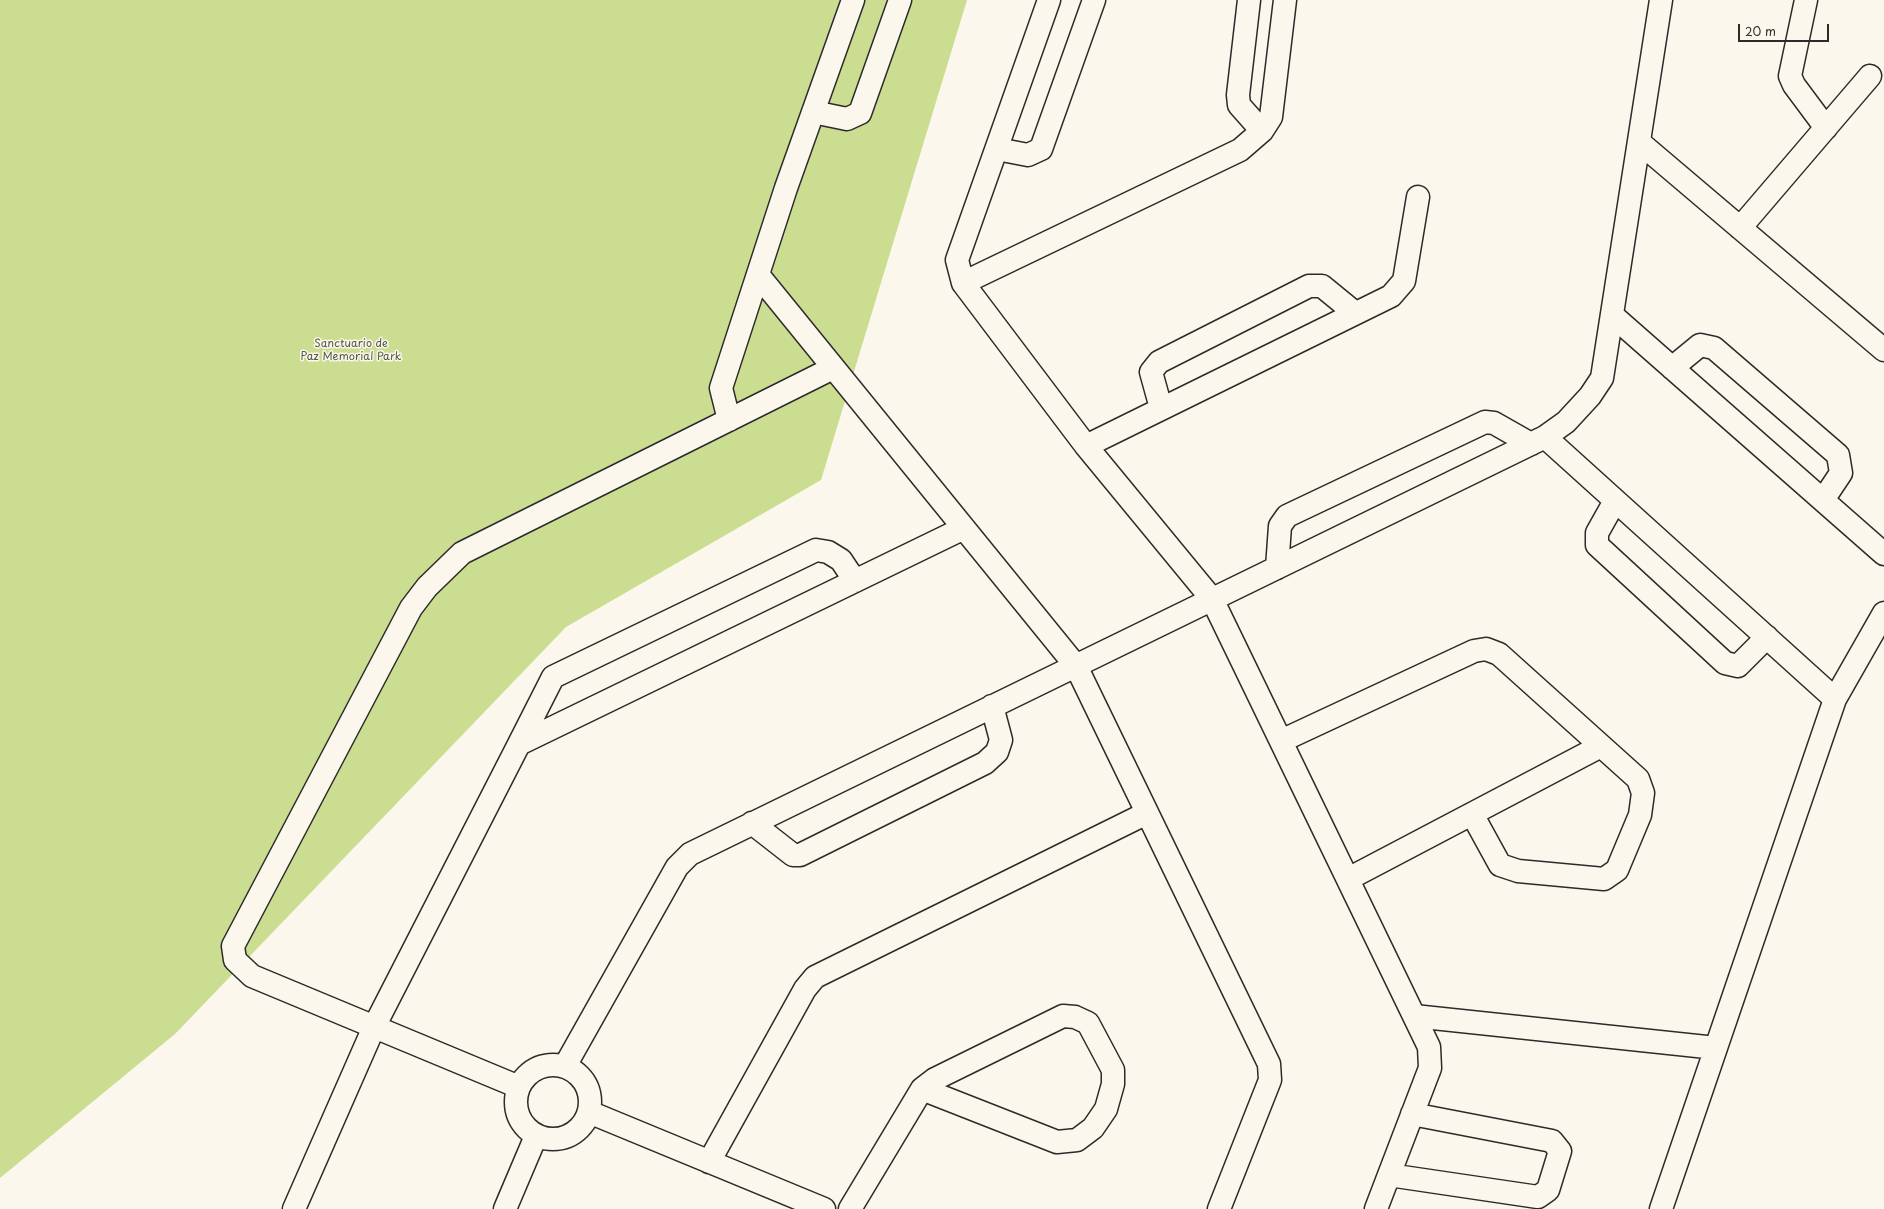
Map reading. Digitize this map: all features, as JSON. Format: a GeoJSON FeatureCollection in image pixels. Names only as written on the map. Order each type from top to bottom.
{"type":"FeatureCollection","features":[{"type":"Feature","properties":{"kind":"street"},"geometry":{"type":"LineString","coordinates":[[729,420],[721,388],[759,276],[786,188],[853,0]]}},
{"type":"Feature","properties":{"kind":"street"},"geometry":{"type":"LineString","coordinates":[[813,112],[847,119],[860,113],[900,0]]}},
{"type":"Feature","properties":{"kind":"street"},"geometry":{"type":"LineString","coordinates":[[1049,0],[957,260],[963,283],[1086,446],[1212,599],[1429,1047],[1430,1068],[1376,1209]]}},
{"type":"Feature","properties":{"kind":"street"},"geometry":{"type":"LineString","coordinates":[[997,149],[1028,155],[1041,149],[1094,0]]}},
{"type":"Feature","properties":{"kind":"street"},"geometry":{"type":"LineString","coordinates":[[1249,0],[1238,95],[1240,105],[1262,131]]}},
{"type":"Feature","properties":{"kind":"street"},"geometry":{"type":"LineString","coordinates":[[963,283],[1240,150],[1262,131],[1271,117],[1285,0]]}},
{"type":"Feature","properties":{"kind":"street"},"geometry":{"type":"LineString","coordinates":[[565,1066],[677,867],[690,854],[1538,440],[1566,422],[1590,396],[1602,378],[1661,0]]}},
{"type":"Feature","properties":{"kind":"street"},"geometry":{"type":"LineString","coordinates":[[1806,0],[1790,76],[1794,85],[1826,128]]}},
{"type":"Feature","properties":{"kind":"street"},"geometry":{"type":"LineString","coordinates":[[1740,228],[1870,76]]}},
{"type":"Feature","properties":{"kind":"street"},"geometry":{"type":"LineString","coordinates":[[1638,142],[1884,350]]}},
{"type":"Feature","properties":{"kind":"street"},"geometry":{"type":"LineString","coordinates":[[1086,446],[1391,296],[1404,281],[1418,197]]}},
{"type":"Feature","properties":{"kind":"street"},"geometry":{"type":"LineString","coordinates":[[759,276],[1076,666],[1269,1064],[1270,1080],[1219,1209]]}},
{"type":"Feature","properties":{"kind":"street"},"geometry":{"type":"LineString","coordinates":[[1161,408],[1151,372],[1159,362],[1309,286],[1322,286],[1355,313]]}},
{"type":"Feature","properties":{"kind":"street"},"geometry":{"type":"LineString","coordinates":[[1612,315],[1884,554]]}},
{"type":"Feature","properties":{"kind":"street"},"geometry":{"type":"LineString","coordinates":[[1672,368],[1700,345],[1714,348],[1838,456],[1841,473],[1823,500]]}},
{"type":"Feature","properties":{"kind":"street"},"geometry":{"type":"LineString","coordinates":[[519,1087],[252,976],[235,960],[233,946],[411,608],[427,587],[462,553],[833,368]]}},
{"type":"Feature","properties":{"kind":"street"},"geometry":{"type":"LineString","coordinates":[[1277,568],[1280,526],[1286,516],[1485,422],[1494,423],[1538,440],[1615,500],[1835,699]]}},
{"type":"Feature","properties":{"kind":"street"},"geometry":{"type":"LineString","coordinates":[[1615,500],[1597,533],[1597,545],[1725,664],[1738,666],[1767,637]]}},
{"type":"Feature","properties":{"kind":"street"},"geometry":{"type":"LineString","coordinates":[[519,744],[964,528]]}},
{"type":"Feature","properties":{"kind":"street"},"geometry":{"type":"LineString","coordinates":[[294,1209],[374,1027],[553,678],[816,550],[828,552],[841,560],[855,582]]}},
{"type":"Feature","properties":{"kind":"street"},"geometry":{"type":"LineString","coordinates":[[1661,1209],[1835,699],[1884,613]]}},
{"type":"Feature","properties":{"kind":"street"},"geometry":{"type":"LineString","coordinates":[[1281,741],[1474,651],[1486,649],[1499,654],[1638,779],[1643,793],[1640,815],[1617,870],[1604,879],[1518,871],[1500,864],[1472,814]]}},
{"type":"Feature","properties":{"kind":"street"},"geometry":{"type":"LineString","coordinates":[[752,823],[793,855],[800,855],[985,763],[997,752],[1001,740],[992,706]]}},
{"type":"Feature","properties":{"kind":"street"},"geometry":{"type":"LineString","coordinates":[[1348,879],[1601,746]]}},
{"type":"Feature","properties":{"kind":"street"},"geometry":{"type":"LineString","coordinates":[[709,1162],[805,989],[815,977],[1147,813]]}},
{"type":"Feature","properties":{"kind":"street"},"geometry":{"type":"LineString","coordinates":[[850,1209],[922,1089],[935,1079],[1063,1016],[1075,1017],[1088,1023],[1113,1070],[1113,1084],[1106,1109],[1093,1128],[1077,1140],[1058,1142],[922,1089]]}},
{"type":"Feature","properties":{"kind":"street"},"geometry":{"type":"LineString","coordinates":[[1414,1016],[1716,1048]]}},
{"type":"Feature","properties":{"kind":"street"},"geometry":{"type":"LineString","coordinates":[[547,1065],[565,1066],[580,1076],[589,1090],[589,1112],[577,1131],[557,1140],[536,1136],[521,1124],[515,1106],[519,1087],[531,1071],[547,1065]]}},
{"type":"Feature","properties":{"kind":"street"},"geometry":{"type":"LineString","coordinates":[[589,1112],[824,1209]]}},
{"type":"Feature","properties":{"kind":"street"},"geometry":{"type":"LineString","coordinates":[[1389,1175],[1538,1197],[1548,1190],[1560,1151],[1552,1141],[1412,1114]]}},
{"type":"Feature","properties":{"kind":"street"},"geometry":{"type":"LineString","coordinates":[[504,1209],[536,1136]]}},
{"type":"Feature","properties":{"kind":"green space","name":"Sanctuario de Paz Memorial Park"},"geometry":{"type":"Polygon","coordinates":[[[0,0],[967,0],[821,480],[566,627],[175,1034],[0,1178],[0,0]]]}}]}
